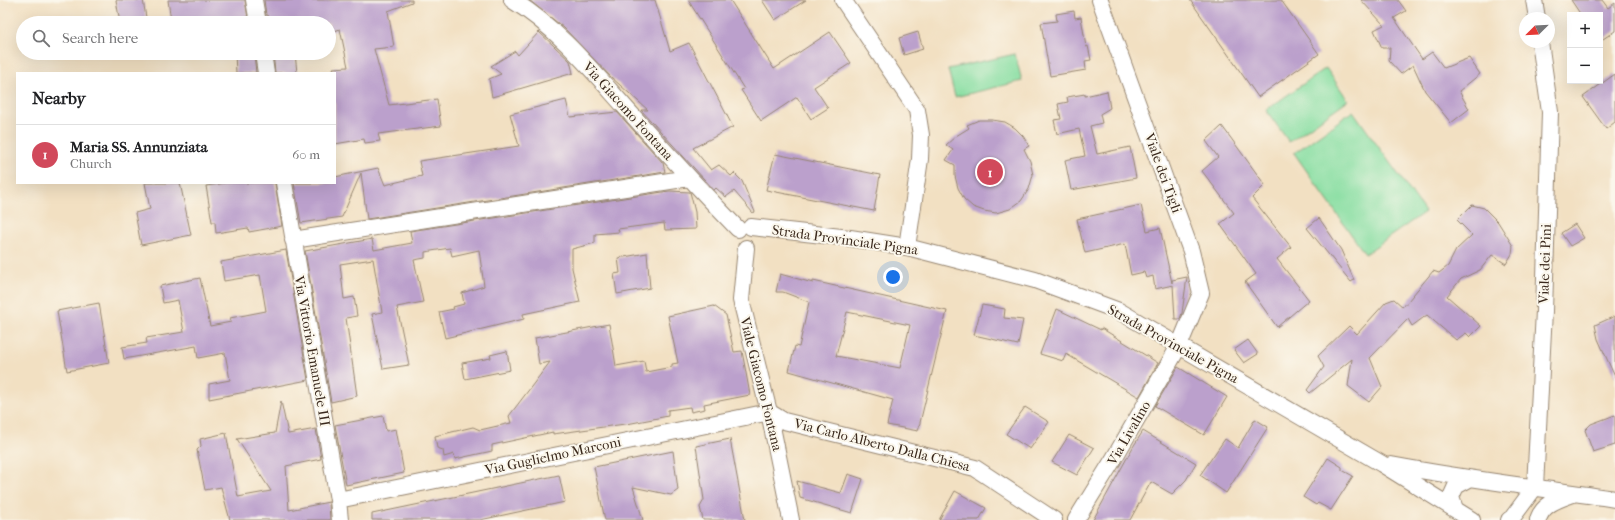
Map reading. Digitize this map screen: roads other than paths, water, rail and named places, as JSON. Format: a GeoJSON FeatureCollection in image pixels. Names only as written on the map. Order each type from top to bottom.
{"type":"FeatureCollection","features":[{"type":"Feature","properties":{"kind":"street"},"geometry":{"type":"LineString","coordinates":[[254,0],[257,16]]}},
{"type":"Feature","properties":{"kind":"street","name":"Via Giacomo Fontana"},"geometry":{"type":"LineString","coordinates":[[512,0],[556,34],[580,58],[689,178],[744,228]]}},
{"type":"Feature","properties":{"kind":"street"},"geometry":{"type":"LineString","coordinates":[[843,0],[917,110],[921,136],[920,159],[907,247]]}},
{"type":"Feature","properties":{"kind":"street","name":"Viale dei Tigli"},"geometry":{"type":"LineString","coordinates":[[1100,0],[1191,251],[1201,293],[1179,346]]}},
{"type":"Feature","properties":{"kind":"street"},"geometry":{"type":"LineString","coordinates":[[1534,0],[1536,12]]}},
{"type":"Feature","properties":{"kind":"street","name":"Viale dei Pini"},"geometry":{"type":"LineString","coordinates":[[1535,487],[1544,311],[1550,112],[1541,48]]}},
{"type":"Feature","properties":{"kind":"street"},"geometry":{"type":"LineString","coordinates":[[264,60],[266,72]]}},
{"type":"Feature","properties":{"kind":"street"},"geometry":{"type":"LineString","coordinates":[[293,240],[689,178]]}},
{"type":"Feature","properties":{"kind":"street","name":"Via Vittorio Emanuele III"},"geometry":{"type":"LineString","coordinates":[[284,184],[338,500],[340,520]]}},
{"type":"Feature","properties":{"kind":"street","name":"Strada Provinciale Pigna"},"geometry":{"type":"LineString","coordinates":[[744,228],[850,238],[907,247],[1035,280],[1119,311],[1382,464],[1472,520]]}},
{"type":"Feature","properties":{"kind":"street","name":"Viale Giacomo Fontana"},"geometry":{"type":"LineString","coordinates":[[744,228],[735,236],[737,242],[746,248],[741,300],[769,412],[791,520]]}},
{"type":"Feature","properties":{"kind":"street","name":"Via Livalino"},"geometry":{"type":"LineString","coordinates":[[1076,520],[1113,460],[1179,346]]}},
{"type":"Feature","properties":{"kind":"street","name":"Via Guglielmo Marconi"},"geometry":{"type":"LineString","coordinates":[[338,500],[769,412]]}},
{"type":"Feature","properties":{"kind":"street","name":"Via Carlo Alberto Dalla Chiesa"},"geometry":{"type":"LineString","coordinates":[[769,412],[784,421],[975,468],[1054,520]]}},
{"type":"Feature","properties":{"kind":"street"},"geometry":{"type":"LineString","coordinates":[[1382,464],[1469,479],[1535,487],[1615,500]]}},
{"type":"Feature","properties":{"kind":"street"},"geometry":{"type":"LineString","coordinates":[[1455,509],[1451,497],[1456,486],[1469,479]]}},
{"type":"Feature","properties":{"kind":"street"},"geometry":{"type":"LineString","coordinates":[[1509,520],[1535,487]]}},
{"type":"Feature","properties":{"kind":"street"},"geometry":{"type":"LineString","coordinates":[[1538,520],[1540,514],[1554,500],[1576,493]]}},
{"type":"Feature","properties":{"kind":"place","name":"Maria SS. Annunziata"},"geometry":{"type":"Point","coordinates":[990,172]}}]}
